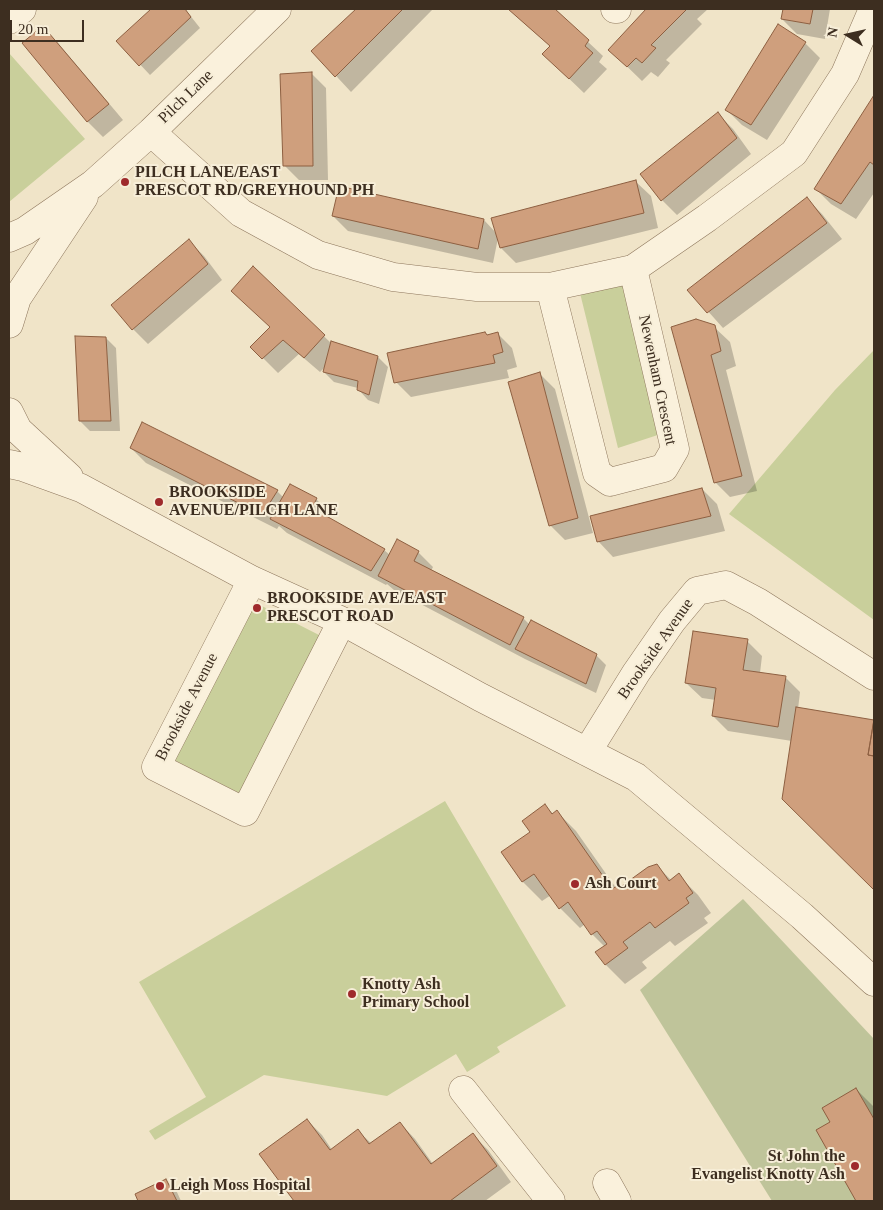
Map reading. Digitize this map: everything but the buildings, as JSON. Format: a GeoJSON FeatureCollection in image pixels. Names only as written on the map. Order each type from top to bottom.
{"type":"FeatureCollection","features":[{"type":"Feature","properties":{"kind":"street"},"geometry":{"type":"LineString","coordinates":[[9,20],[22,9]]}},
{"type":"Feature","properties":{"kind":"street","name":"Pilch Lane"},"geometry":{"type":"LineString","coordinates":[[9,238],[25,232],[94,184],[151,132],[277,9]]}},
{"type":"Feature","properties":{"kind":"street"},"geometry":{"type":"LineString","coordinates":[[151,132],[241,213],[318,255],[393,278],[477,287],[550,287],[633,269],[708,218],[794,153],[845,74],[872,9]]}},
{"type":"Feature","properties":{"kind":"street","name":"Pilch Lane"},"geometry":{"type":"LineString","coordinates":[[9,324],[17,298],[94,184]]}},
{"type":"Feature","properties":{"kind":"street","name":"Newenham Crescent"},"geometry":{"type":"LineString","coordinates":[[550,287],[597,473],[610,482],[664,468],[675,449],[633,269]]}},
{"type":"Feature","properties":{"kind":"street"},"geometry":{"type":"LineString","coordinates":[[9,412],[18,430],[81,488]]}},
{"type":"Feature","properties":{"kind":"street"},"geometry":{"type":"LineString","coordinates":[[9,464],[24,467],[81,488],[252,580],[342,621],[480,697],[636,777],[802,916],[874,982]]}},
{"type":"Feature","properties":{"kind":"street","name":"Brookside Avenue"},"geometry":{"type":"LineString","coordinates":[[252,580],[156,767],[245,812],[342,621]]}},
{"type":"Feature","properties":{"kind":"street","name":"Brookside Avenue"},"geometry":{"type":"LineString","coordinates":[[587,752],[636,673],[672,620],[697,591],[726,584],[874,676]]}},
{"type":"Feature","properties":{"kind":"street"},"geometry":{"type":"LineString","coordinates":[[463,1090],[551,1201]]}},
{"type":"Feature","properties":{"kind":"green space"},"geometry":{"type":"Polygon","coordinates":[[[9,53],[85,139],[9,202],[9,53]]]}},
{"type":"Feature","properties":{"kind":"green space"},"geometry":{"type":"Polygon","coordinates":[[[628,283],[670,431],[618,448],[580,293],[628,283]]]}},
{"type":"Feature","properties":{"kind":"green space"},"geometry":{"type":"Polygon","coordinates":[[[874,350],[874,620],[729,514],[835,390],[874,350]]]}},
{"type":"Feature","properties":{"kind":"green space"},"geometry":{"type":"Polygon","coordinates":[[[252,601],[321,636],[241,794],[172,759],[252,601]]]}},
{"type":"Feature","properties":{"kind":"green space","name":"Knotty Ash Primary School"},"geometry":{"type":"Polygon","coordinates":[[[445,801],[566,1006],[497,1047],[500,1052],[467,1072],[456,1054],[387,1096],[264,1075],[155,1140],[149,1131],[206,1097],[139,982],[445,801]]]}},
{"type":"Feature","properties":{"kind":"green space"},"geometry":{"type":"Polygon","coordinates":[[[743,899],[874,1039],[874,1201],[772,1201],[640,990],[743,899]]]}},
{"type":"Feature","properties":{"kind":"place","name":"PILCH LANE/EAST PRESCOT RD/GREYHOUND PH"},"geometry":{"type":"Point","coordinates":[125,182]}},
{"type":"Feature","properties":{"kind":"place","name":"BROOKSIDE AVENUE/PILCH LANE"},"geometry":{"type":"Point","coordinates":[159,502]}},
{"type":"Feature","properties":{"kind":"place","name":"BROOKSIDE AVE/EAST PRESCOT ROAD"},"geometry":{"type":"Point","coordinates":[257,608]}},
{"type":"Feature","properties":{"kind":"place","name":"Ash Court"},"geometry":{"type":"Point","coordinates":[575,884]}},
{"type":"Feature","properties":{"kind":"place","name":"Knotty Ash Primary School"},"geometry":{"type":"Point","coordinates":[352,994]}},
{"type":"Feature","properties":{"kind":"place","name":"St John the Evangelist Knotty Ash"},"geometry":{"type":"Point","coordinates":[855,1166]}},
{"type":"Feature","properties":{"kind":"place","name":"Leigh Moss Hospital"},"geometry":{"type":"Point","coordinates":[160,1186]}}]}
